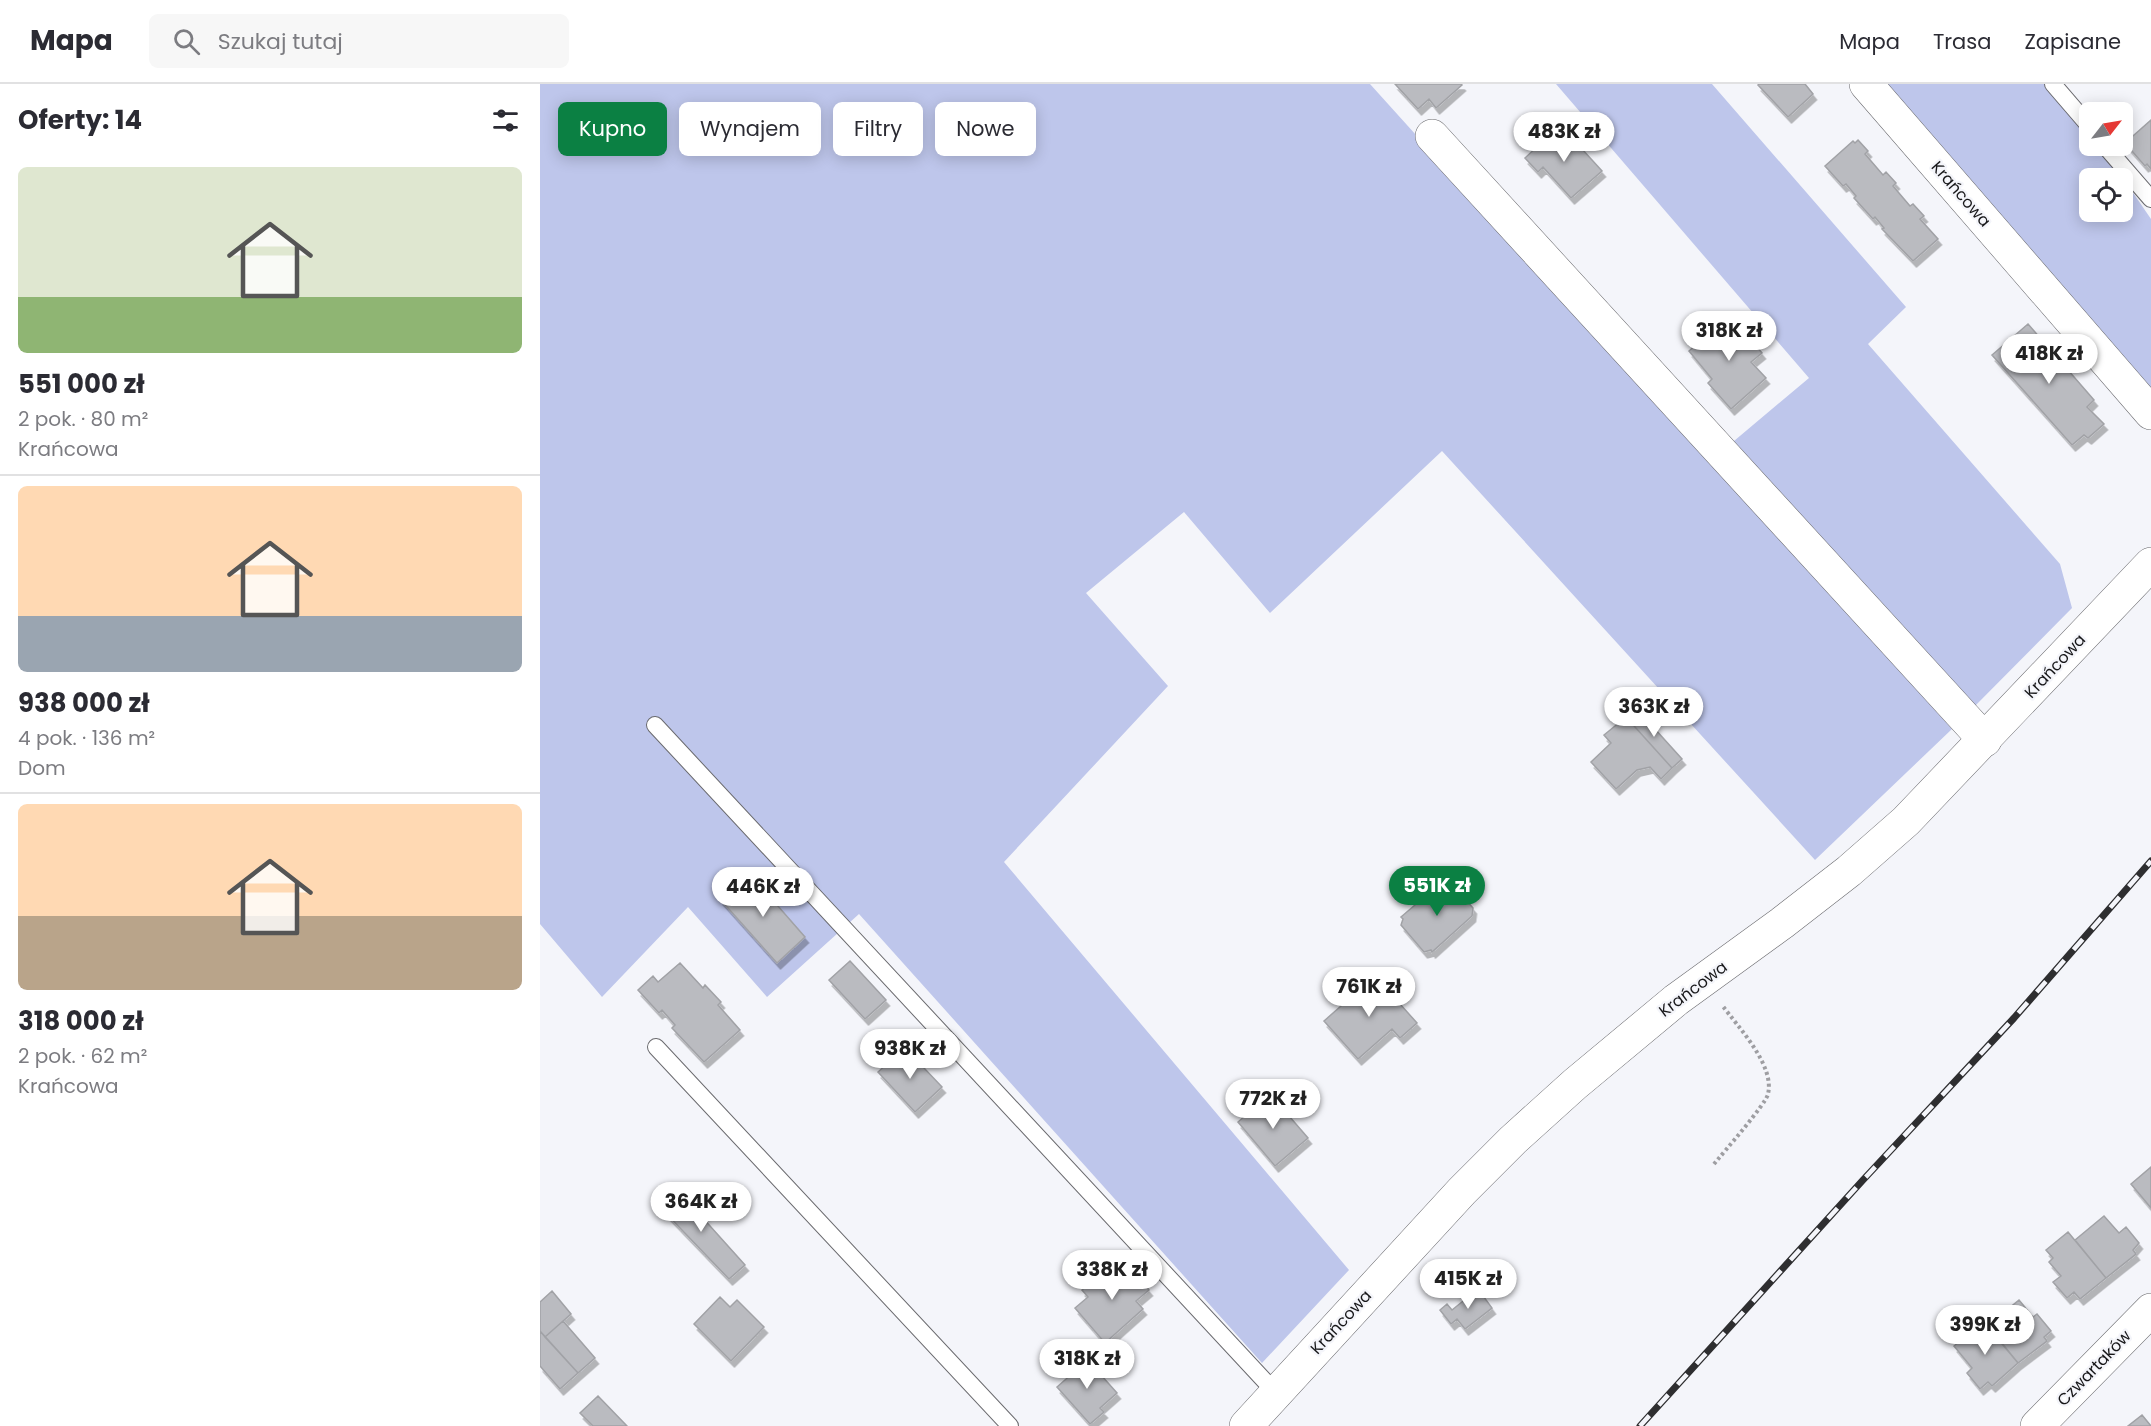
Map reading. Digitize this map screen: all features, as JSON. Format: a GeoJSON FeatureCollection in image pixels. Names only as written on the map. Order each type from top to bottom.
{"type":"FeatureCollection","features":[{"type":"Feature","properties":{"kind":"street","name":"Krańcowa"},"geometry":{"type":"LineString","coordinates":[[1866,84],[2151,413]]}},
{"type":"Feature","properties":{"kind":"street"},"geometry":{"type":"LineString","coordinates":[[1432,136],[1985,740]]}},
{"type":"Feature","properties":{"kind":"street","name":"Krańcowa"},"geometry":{"type":"LineString","coordinates":[[1246,1426],[1462,1191],[1513,1140],[1575,1084],[1676,1000],[1849,871],[1906,821],[2151,564]]}},
{"type":"Feature","properties":{"kind":"street","name":"Czwartaków"},"geometry":{"type":"LineString","coordinates":[[2037,1426],[2151,1310]]}},
{"type":"Feature","properties":{"kind":"lane"},"geometry":{"type":"LineString","coordinates":[[2053,84],[2079,114]]}},
{"type":"Feature","properties":{"kind":"lane"},"geometry":{"type":"LineString","coordinates":[[2114,156],[2151,199]]}},
{"type":"Feature","properties":{"kind":"lane"},"geometry":{"type":"LineString","coordinates":[[655,725],[1276,1393]]}},
{"type":"Feature","properties":{"kind":"lane"},"geometry":{"type":"LineString","coordinates":[[656,1047],[1010,1426]]}},
{"type":"Feature","properties":{"kind":"path"},"geometry":{"type":"LineString","coordinates":[[1703,980],[1758,1054],[1769,1079],[1768,1096],[1714,1164]]}},
{"type":"Feature","properties":{"kind":"shaded area"},"geometry":{"type":"Polygon","coordinates":[[[540,84],[1370,84],[1952,729],[1815,860],[1442,451],[1270,613],[1184,512],[1086,593],[1168,686],[1004,862],[1349,1270],[1262,1363],[859,914],[767,997],[688,907],[602,997],[540,924],[540,84]]]}},
{"type":"Feature","properties":{"kind":"shaded area"},"geometry":{"type":"Polygon","coordinates":[[[1556,84],[1712,84],[1906,307],[1868,344],[2060,564],[2072,608],[1972,709],[1734,441],[1809,378],[1556,84]]]}},
{"type":"Feature","properties":{"kind":"shaded area"},"geometry":{"type":"Polygon","coordinates":[[[1881,84],[2050,84],[2079,118],[2079,156],[2108,156],[2116,168],[2079,168],[2079,222],[2133,222],[2133,193],[2151,219],[2151,392],[1881,84]]]}},
{"type":"Feature","properties":{"kind":"building"},"geometry":{"type":"Polygon","coordinates":[[[1395,84],[1462,85],[1436,108],[1429,99],[1418,109],[1395,84]]]}},
{"type":"Feature","properties":{"kind":"building"},"geometry":{"type":"Polygon","coordinates":[[[1759,84],[1805,84],[1813,94],[1788,117],[1759,84]]]}},
{"type":"Feature","properties":{"kind":"building"},"geometry":{"type":"Polygon","coordinates":[[[2151,120],[2151,169],[2147,164],[2145,166],[2133,152],[2133,136],[2151,120]]]}},
{"type":"Feature","properties":{"kind":"building"},"geometry":{"type":"Polygon","coordinates":[[[1555,130],[1567,143],[1572,138],[1602,171],[1571,198],[1543,167],[1538,172],[1525,158],[1555,130]]]}},
{"type":"Feature","properties":{"kind":"building"},"geometry":{"type":"Polygon","coordinates":[[[1858,140],[1868,151],[1865,154],[1883,175],[1886,172],[1896,183],[1893,186],[1910,206],[1913,204],[1924,216],[1920,219],[1938,239],[1913,261],[1882,229],[1884,228],[1875,217],[1873,219],[1854,198],[1856,196],[1846,184],[1843,186],[1825,166],[1853,141],[1855,143],[1858,140]]]}},
{"type":"Feature","properties":{"kind":"building"},"geometry":{"type":"Polygon","coordinates":[[[1729,315],[1762,353],[1751,362],[1766,378],[1731,409],[1708,383],[1712,379],[1689,351],[1729,315]]]}},
{"type":"Feature","properties":{"kind":"building"},"geometry":{"type":"Polygon","coordinates":[[[2028,324],[2094,400],[2087,407],[2104,424],[2088,438],[2084,435],[2072,445],[1992,355],[2028,324]]]}},
{"type":"Feature","properties":{"kind":"building"},"geometry":{"type":"Polygon","coordinates":[[[1636,708],[1682,759],[1672,768],[1626,717],[1636,708]]]}},
{"type":"Feature","properties":{"kind":"building"},"geometry":{"type":"Polygon","coordinates":[[[1626,717],[1672,768],[1661,779],[1650,767],[1637,770],[1616,789],[1591,762],[1611,743],[1604,735],[1626,717]]]}},
{"type":"Feature","properties":{"kind":"building"},"geometry":{"type":"Polygon","coordinates":[[[749,873],[805,937],[777,963],[720,899],[749,873]]]}},
{"type":"Feature","properties":{"kind":"building"},"geometry":{"type":"Polygon","coordinates":[[[1443,881],[1450,882],[1473,908],[1472,916],[1432,952],[1431,950],[1424,952],[1401,925],[1403,919],[1401,917],[1443,881]]]}},
{"type":"Feature","properties":{"kind":"building"},"geometry":{"type":"Polygon","coordinates":[[[850,961],[886,1000],[865,1019],[829,980],[850,961]]]}},
{"type":"Feature","properties":{"kind":"building"},"geometry":{"type":"Polygon","coordinates":[[[680,963],[703,988],[705,985],[721,1002],[718,1005],[740,1030],[704,1062],[672,1028],[675,1025],[662,1010],[659,1013],[638,990],[653,976],[658,982],[680,963]]]}},
{"type":"Feature","properties":{"kind":"building"},"geometry":{"type":"Polygon","coordinates":[[[1375,976],[1417,1023],[1400,1038],[1392,1029],[1358,1059],[1324,1021],[1375,976]]]}},
{"type":"Feature","properties":{"kind":"building"},"geometry":{"type":"Polygon","coordinates":[[[905,1048],[942,1087],[915,1112],[878,1072],[905,1048]]]}},
{"type":"Feature","properties":{"kind":"building"},"geometry":{"type":"Polygon","coordinates":[[[1270,1094],[1308,1138],[1275,1166],[1238,1122],[1270,1094]]]}},
{"type":"Feature","properties":{"kind":"building"},"geometry":{"type":"Polygon","coordinates":[[[2151,1167],[2151,1208],[2131,1184],[2151,1167]]]}},
{"type":"Feature","properties":{"kind":"building"},"geometry":{"type":"Polygon","coordinates":[[[675,1187],[745,1265],[729,1279],[657,1204],[675,1187]]]}},
{"type":"Feature","properties":{"kind":"building"},"geometry":{"type":"Polygon","coordinates":[[[2104,1216],[2119,1233],[2126,1227],[2139,1243],[2133,1250],[2136,1254],[2106,1278],[2075,1240],[2104,1216]]]}},
{"type":"Feature","properties":{"kind":"building"},"geometry":{"type":"Polygon","coordinates":[[[2068,1232],[2106,1278],[2080,1299],[2074,1292],[2067,1298],[2053,1282],[2061,1276],[2049,1262],[2053,1258],[2046,1250],[2068,1232]]]}},
{"type":"Feature","properties":{"kind":"building"},"geometry":{"type":"Polygon","coordinates":[[[1126,1264],[1149,1290],[1136,1301],[1143,1309],[1105,1343],[1075,1308],[1088,1297],[1082,1290],[1107,1268],[1113,1275],[1126,1264]]]}},
{"type":"Feature","properties":{"kind":"building"},"geometry":{"type":"Polygon","coordinates":[[[1478,1289],[1492,1308],[1465,1329],[1457,1319],[1451,1324],[1440,1310],[1447,1304],[1452,1310],[1478,1289]]]}},
{"type":"Feature","properties":{"kind":"building"},"geometry":{"type":"Polygon","coordinates":[[[552,1291],[571,1314],[545,1337],[540,1331],[540,1302],[552,1291]]]}},
{"type":"Feature","properties":{"kind":"building"},"geometry":{"type":"Polygon","coordinates":[[[720,1297],[730,1307],[737,1300],[764,1327],[731,1361],[694,1324],[720,1297]]]}},
{"type":"Feature","properties":{"kind":"building"},"geometry":{"type":"Polygon","coordinates":[[[2019,1300],[2033,1317],[2037,1314],[2051,1331],[2044,1337],[2047,1341],[2018,1363],[1987,1326],[2019,1300]]]}},
{"type":"Feature","properties":{"kind":"building"},"geometry":{"type":"Polygon","coordinates":[[[563,1321],[595,1358],[578,1373],[545,1337],[563,1321]]]}},
{"type":"Feature","properties":{"kind":"building"},"geometry":{"type":"Polygon","coordinates":[[[1984,1321],[2018,1363],[1992,1386],[1988,1382],[1980,1389],[1967,1373],[1972,1368],[1954,1346],[1984,1321]]]}},
{"type":"Feature","properties":{"kind":"building"},"geometry":{"type":"Polygon","coordinates":[[[540,1331],[578,1373],[560,1389],[540,1366],[540,1331]]]}},
{"type":"Feature","properties":{"kind":"building"},"geometry":{"type":"Polygon","coordinates":[[[1084,1356],[1117,1393],[1100,1408],[1104,1412],[1090,1424],[1057,1387],[1074,1372],[1071,1368],[1084,1356]]]}},
{"type":"Feature","properties":{"kind":"building"},"geometry":{"type":"Polygon","coordinates":[[[598,1396],[627,1426],[593,1426],[580,1413],[598,1396]]]}},
{"type":"Feature","properties":{"kind":"building"},"geometry":{"type":"Polygon","coordinates":[[[2142,1415],[2151,1426],[2128,1426],[2142,1415]]]}},
{"type":"Feature","properties":{"kind":"railway"},"geometry":{"type":"LineString","coordinates":[[1640,1426],[1863,1180],[2014,1018],[2151,861]]}}]}
